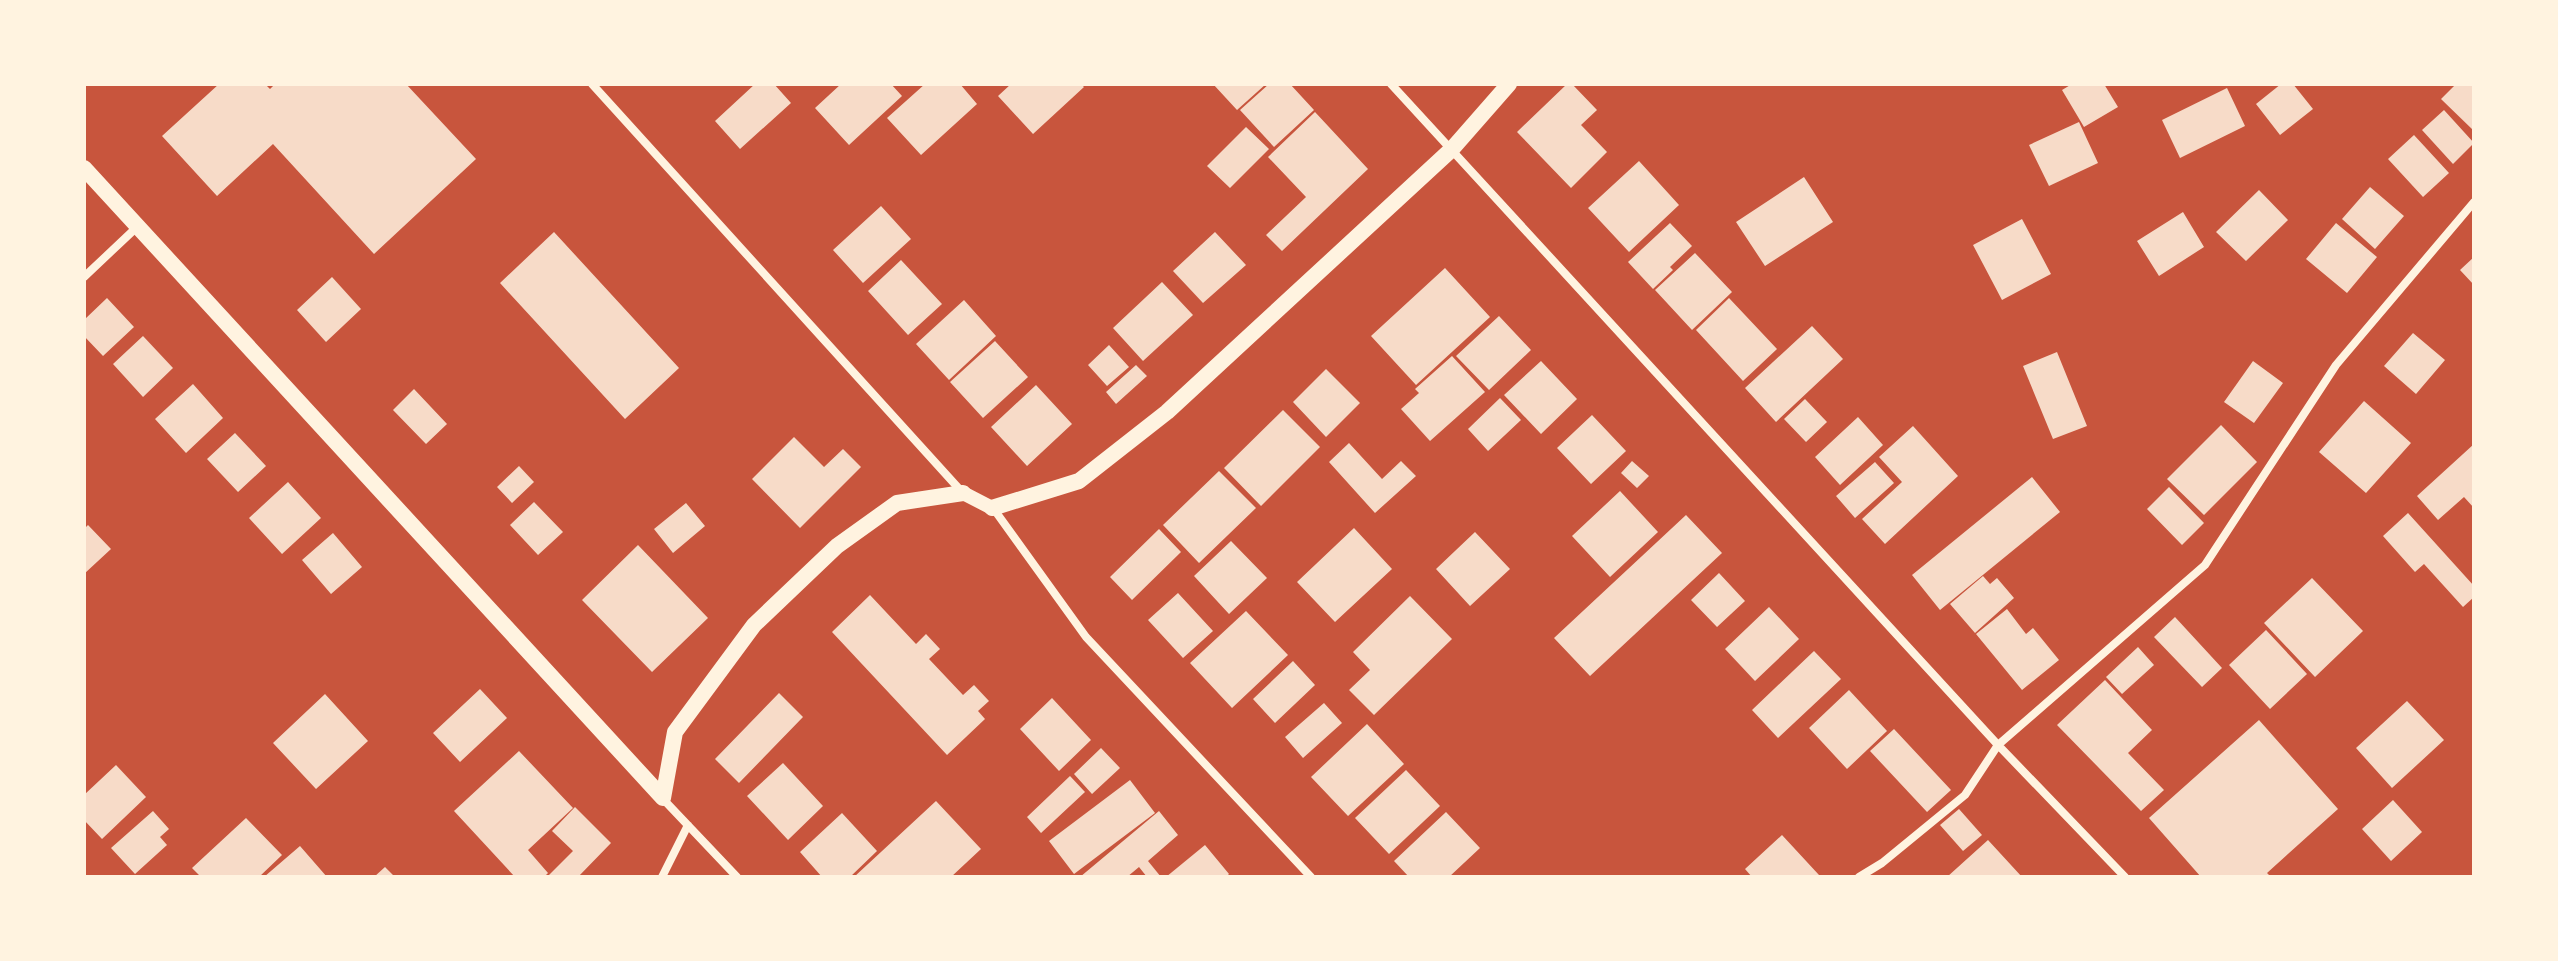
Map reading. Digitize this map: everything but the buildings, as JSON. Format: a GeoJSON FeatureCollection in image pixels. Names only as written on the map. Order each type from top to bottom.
{"type":"FeatureCollection","features":[{"type":"Feature","properties":{"kind":"main road"},"geometry":{"type":"LineString","coordinates":[[992,508],[1079,481],[1167,412],[1452,149],[1509,84]]}},
{"type":"Feature","properties":{"kind":"main road"},"geometry":{"type":"LineString","coordinates":[[84,168],[663,798]]}},
{"type":"Feature","properties":{"kind":"main road"},"geometry":{"type":"LineString","coordinates":[[663,798],[675,732],[754,625],[837,546],[897,503],[963,493]]}},
{"type":"Feature","properties":{"kind":"street"},"geometry":{"type":"LineString","coordinates":[[592,84],[963,493],[992,508],[1086,637],[1311,877]]}},
{"type":"Feature","properties":{"kind":"street"},"geometry":{"type":"LineString","coordinates":[[1391,84],[1998,745],[2125,877]]}},
{"type":"Feature","properties":{"kind":"street"},"geometry":{"type":"LineString","coordinates":[[1859,877],[1882,863],[1965,795],[1998,745],[2205,565],[2336,365],[2474,202]]}},
{"type":"Feature","properties":{"kind":"street"},"geometry":{"type":"LineString","coordinates":[[84,277],[137,227]]}},
{"type":"Feature","properties":{"kind":"street"},"geometry":{"type":"LineString","coordinates":[[663,798],[737,877]]}},
{"type":"Feature","properties":{"kind":"street"},"geometry":{"type":"LineString","coordinates":[[662,877],[688,825]]}}]}
